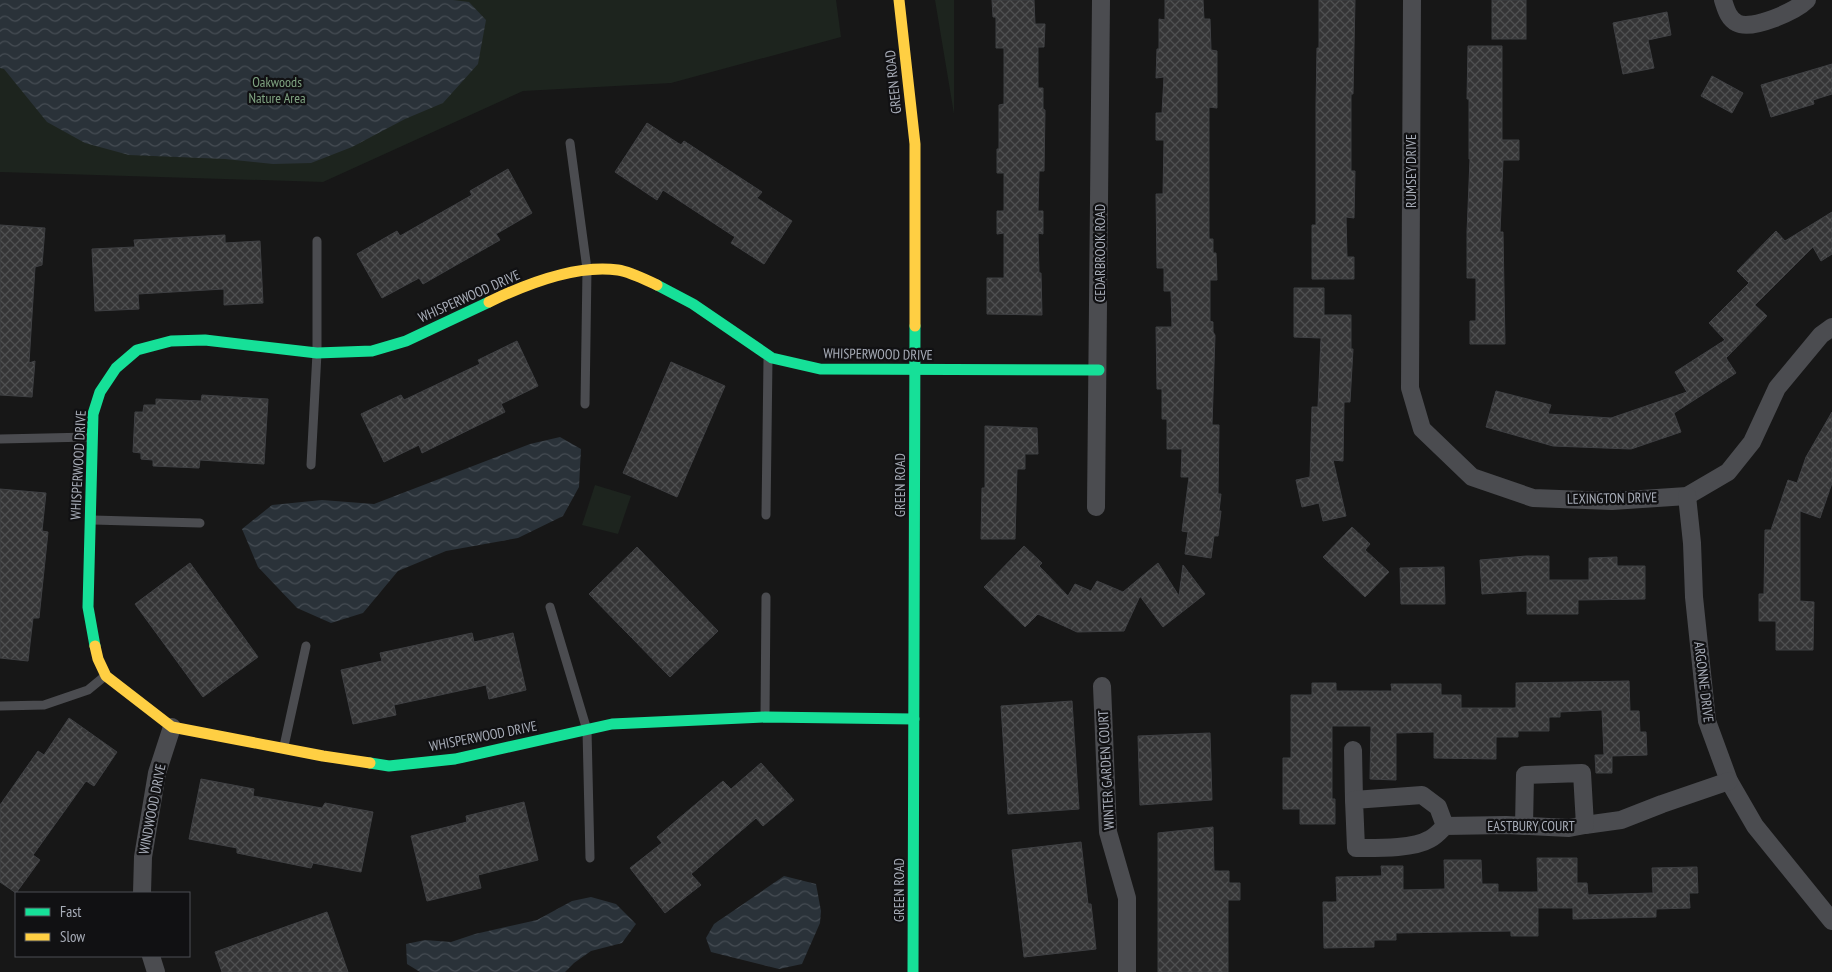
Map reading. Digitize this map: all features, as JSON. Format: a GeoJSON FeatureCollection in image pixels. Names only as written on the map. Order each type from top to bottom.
{"type":"FeatureCollection","features":[{"type":"Feature","properties":{"kind":"street","name":"GREEN ROAD"},"geometry":{"type":"LineString","coordinates":[[899,0],[915,144],[913,972]]}},
{"type":"Feature","properties":{"kind":"street","name":"CEDARBROOK ROAD"},"geometry":{"type":"LineString","coordinates":[[1096,507],[1099,370],[1101,0]]}},
{"type":"Feature","properties":{"kind":"street","name":"RUMSEY DRIVE"},"geometry":{"type":"LineString","coordinates":[[1410,341],[1412,0]]}},
{"type":"Feature","properties":{"kind":"street"},"geometry":{"type":"LineString","coordinates":[[1723,0],[1727,14],[1738,23],[1751,25],[1775,18],[1807,0]]}},
{"type":"Feature","properties":{"kind":"street","name":"WHISPERWOOD DRIVE"},"geometry":{"type":"LineString","coordinates":[[914,719],[765,717],[612,724],[455,759],[389,766],[352,762],[172,727],[106,676],[98,659],[88,607],[93,414],[100,392],[116,368],[136,350],[171,341],[205,340],[317,352],[372,351],[406,341],[501,296],[556,276],[587,269],[619,270],[656,284],[693,304],[772,358],[820,369],[1099,370]]}},
{"type":"Feature","properties":{"kind":"street","name":"LEXINGTON DRIVE"},"geometry":{"type":"LineString","coordinates":[[1410,341],[1410,388],[1422,429],[1472,477],[1533,498],[1612,501],[1687,496],[1728,472],[1752,442],[1777,388],[1821,335],[1832,326]]}},
{"type":"Feature","properties":{"kind":"street","name":"ARGONNE DRIVE"},"geometry":{"type":"LineString","coordinates":[[1687,496],[1692,543],[1694,597],[1707,721],[1730,781],[1755,826],[1832,921]]}},
{"type":"Feature","properties":{"kind":"street","name":"WINTER GARDEN COURT"},"geometry":{"type":"LineString","coordinates":[[1102,686],[1108,832],[1127,898],[1127,972]]}},
{"type":"Feature","properties":{"kind":"street","name":"WINDWOOD DRIVE"},"geometry":{"type":"LineString","coordinates":[[142,892],[142,857],[157,773],[172,727]]}},
{"type":"Feature","properties":{"kind":"street"},"geometry":{"type":"LineString","coordinates":[[1354,750],[1354,800],[1356,848],[1386,848],[1412,844],[1430,839],[1445,826],[1438,807],[1422,795],[1354,800]]}},
{"type":"Feature","properties":{"kind":"street"},"geometry":{"type":"LineString","coordinates":[[1524,826],[1525,775],[1582,773],[1585,826]]}},
{"type":"Feature","properties":{"kind":"street","name":"EASTBURY COURT"},"geometry":{"type":"LineString","coordinates":[[1445,826],[1569,828],[1585,826],[1621,820],[1730,781]]}},
{"type":"Feature","properties":{"kind":"street"},"geometry":{"type":"LineString","coordinates":[[151,957],[156,972]]}},
{"type":"Feature","properties":{"kind":"lane"},"geometry":{"type":"LineString","coordinates":[[570,144],[587,269],[586,404]]}},
{"type":"Feature","properties":{"kind":"lane"},"geometry":{"type":"LineString","coordinates":[[311,465],[317,352],[317,241]]}},
{"type":"Feature","properties":{"kind":"lane"},"geometry":{"type":"LineString","coordinates":[[766,515],[768,355]]}},
{"type":"Feature","properties":{"kind":"lane"},"geometry":{"type":"LineString","coordinates":[[0,439],[92,437]]}},
{"type":"Feature","properties":{"kind":"lane"},"geometry":{"type":"LineString","coordinates":[[90,520],[200,524]]}},
{"type":"Feature","properties":{"kind":"lane"},"geometry":{"type":"LineString","coordinates":[[765,717],[766,597]]}},
{"type":"Feature","properties":{"kind":"lane"},"geometry":{"type":"LineString","coordinates":[[550,607],[587,730],[590,858]]}},
{"type":"Feature","properties":{"kind":"lane"},"geometry":{"type":"LineString","coordinates":[[284,749],[306,646]]}},
{"type":"Feature","properties":{"kind":"lane"},"geometry":{"type":"LineString","coordinates":[[0,706],[44,705],[88,690],[106,676]]}},
{"type":"Feature","properties":{"kind":"green space","name":"Oakwoods Nature Area"},"geometry":{"type":"Polygon","coordinates":[[[0,0],[836,0],[841,37],[671,83],[523,91],[323,182],[0,172],[0,0]]]}},
{"type":"Feature","properties":{"kind":"green space"},"geometry":{"type":"Polygon","coordinates":[[[935,0],[954,0],[954,114],[935,0]]]}},
{"type":"Feature","properties":{"kind":"green space"},"geometry":{"type":"Polygon","coordinates":[[[595,485],[631,496],[618,534],[582,525],[595,485]]]}},
{"type":"Feature","properties":{"kind":"water","name":"Oakwoods Nature Area"},"geometry":{"type":"Polygon","coordinates":[[[0,0],[453,0],[469,2],[486,20],[478,64],[443,103],[405,119],[352,147],[311,163],[273,164],[225,159],[129,155],[85,143],[47,122],[4,69],[0,68],[0,0]]]}},
{"type":"Feature","properties":{"kind":"water"},"geometry":{"type":"Polygon","coordinates":[[[560,437],[581,449],[579,487],[563,516],[518,538],[446,551],[398,571],[363,613],[331,623],[297,608],[258,567],[242,529],[272,505],[322,500],[374,504],[530,444],[560,437]]]}},
{"type":"Feature","properties":{"kind":"water"},"geometry":{"type":"Polygon","coordinates":[[[784,876],[816,884],[821,911],[820,923],[802,964],[779,969],[711,952],[706,938],[714,924],[784,876]]]}},
{"type":"Feature","properties":{"kind":"water"},"geometry":{"type":"Polygon","coordinates":[[[591,897],[616,904],[636,924],[622,943],[591,951],[565,972],[420,972],[407,964],[406,944],[425,940],[451,942],[475,934],[537,920],[572,901],[591,897]]]}},
{"type":"Feature","properties":{"kind":"building"},"geometry":{"type":"Polygon","coordinates":[[[992,0],[1034,0],[1035,24],[1045,24],[1044,47],[1038,47],[1038,88],[1043,88],[1043,109],[1045,110],[1044,171],[1039,171],[1038,211],[1043,211],[1043,234],[1038,233],[1042,315],[987,314],[987,278],[1004,278],[1004,233],[997,234],[997,211],[1004,211],[1004,173],[997,173],[997,149],[999,149],[999,105],[1004,104],[1004,48],[996,48],[996,17],[993,17],[992,0]]]}},
{"type":"Feature","properties":{"kind":"building"},"geometry":{"type":"Polygon","coordinates":[[[1165,0],[1203,0],[1204,19],[1210,19],[1211,50],[1217,51],[1217,108],[1209,107],[1209,239],[1213,239],[1213,253],[1216,253],[1217,280],[1210,280],[1210,321],[1213,322],[1213,332],[1215,335],[1212,425],[1219,425],[1218,494],[1221,494],[1219,511],[1221,511],[1218,536],[1214,536],[1211,558],[1185,554],[1188,532],[1182,531],[1189,477],[1181,477],[1182,449],[1167,449],[1167,419],[1162,419],[1162,389],[1157,389],[1156,327],[1172,327],[1171,291],[1164,291],[1164,268],[1157,268],[1156,194],[1163,194],[1164,140],[1156,140],[1156,113],[1162,113],[1164,77],[1156,78],[1157,49],[1159,49],[1159,19],[1165,20],[1165,0]]]}},
{"type":"Feature","properties":{"kind":"building"},"geometry":{"type":"Polygon","coordinates":[[[1319,0],[1355,0],[1353,94],[1351,94],[1351,171],[1355,171],[1354,218],[1346,217],[1347,257],[1354,257],[1354,279],[1312,279],[1312,225],[1316,225],[1316,105],[1319,0]]]}},
{"type":"Feature","properties":{"kind":"building"},"geometry":{"type":"Polygon","coordinates":[[[1492,0],[1526,0],[1526,39],[1492,39],[1492,0]]]}},
{"type":"Feature","properties":{"kind":"building"},"geometry":{"type":"Polygon","coordinates":[[[1667,12],[1671,35],[1648,40],[1654,68],[1623,74],[1613,23],[1667,12]]]}},
{"type":"Feature","properties":{"kind":"building"},"geometry":{"type":"Polygon","coordinates":[[[1468,46],[1502,46],[1502,140],[1519,140],[1519,160],[1503,160],[1500,232],[1503,232],[1505,344],[1470,344],[1470,321],[1476,321],[1476,278],[1467,278],[1470,159],[1469,99],[1467,99],[1468,46]]]}},
{"type":"Feature","properties":{"kind":"building"},"geometry":{"type":"Polygon","coordinates":[[[1832,64],[1832,94],[1813,100],[1814,104],[1771,117],[1761,85],[1832,64]]]}},
{"type":"Feature","properties":{"kind":"building"},"geometry":{"type":"Polygon","coordinates":[[[1712,76],[1743,93],[1732,113],[1701,96],[1712,76]]]}},
{"type":"Feature","properties":{"kind":"building"},"geometry":{"type":"Polygon","coordinates":[[[647,123],[681,145],[684,141],[762,192],[757,198],[792,221],[764,264],[731,243],[735,237],[663,190],[657,200],[615,172],[647,123]]]}},
{"type":"Feature","properties":{"kind":"building"},"geometry":{"type":"Polygon","coordinates":[[[508,169],[532,213],[496,234],[500,240],[423,284],[419,278],[382,298],[357,254],[397,231],[400,236],[472,195],[470,191],[508,169]]]}},
{"type":"Feature","properties":{"kind":"building"},"geometry":{"type":"Polygon","coordinates":[[[1832,212],[1832,254],[1821,261],[1813,247],[1755,305],[1767,316],[1726,358],[1736,373],[1674,413],[1681,432],[1631,449],[1553,446],[1486,427],[1496,391],[1551,405],[1548,414],[1611,418],[1687,392],[1675,372],[1725,340],[1709,323],[1749,283],[1737,271],[1776,231],[1785,241],[1832,212]]]}},
{"type":"Feature","properties":{"kind":"building"},"geometry":{"type":"Polygon","coordinates":[[[0,225],[45,228],[42,265],[35,267],[29,363],[35,361],[32,397],[0,395],[0,225]]]}},
{"type":"Feature","properties":{"kind":"building"},"geometry":{"type":"Polygon","coordinates":[[[225,235],[225,243],[260,241],[263,303],[224,305],[224,289],[138,294],[139,309],[95,311],[92,249],[135,247],[134,240],[225,235]]]}},
{"type":"Feature","properties":{"kind":"building"},"geometry":{"type":"Polygon","coordinates":[[[1294,288],[1324,288],[1324,315],[1351,315],[1351,349],[1353,349],[1350,402],[1344,402],[1343,461],[1333,460],[1346,516],[1323,521],[1319,503],[1302,507],[1296,480],[1310,477],[1312,407],[1318,407],[1321,338],[1294,337],[1294,288]]]}},
{"type":"Feature","properties":{"kind":"building"},"geometry":{"type":"Polygon","coordinates":[[[517,341],[538,386],[501,404],[505,412],[422,453],[419,445],[384,462],[361,414],[401,395],[404,400],[480,364],[478,360],[517,341]]]}},
{"type":"Feature","properties":{"kind":"building"},"geometry":{"type":"Polygon","coordinates":[[[671,362],[725,386],[677,497],[623,473],[671,362]]]}},
{"type":"Feature","properties":{"kind":"building"},"geometry":{"type":"Polygon","coordinates":[[[202,395],[268,399],[264,464],[200,460],[199,468],[153,466],[153,460],[141,459],[141,453],[133,452],[135,412],[143,412],[144,405],[156,405],[156,399],[201,401],[202,395]]]}},
{"type":"Feature","properties":{"kind":"building"},"geometry":{"type":"Polygon","coordinates":[[[1832,412],[1832,483],[1820,518],[1800,511],[1800,601],[1814,602],[1813,650],[1776,650],[1776,621],[1759,621],[1759,594],[1764,594],[1765,530],[1771,530],[1788,480],[1797,483],[1806,457],[1832,412]]]}},
{"type":"Feature","properties":{"kind":"building"},"geometry":{"type":"Polygon","coordinates":[[[985,426],[1037,428],[1038,454],[1025,454],[1025,469],[1017,469],[1015,539],[981,539],[982,488],[985,488],[985,426]]]}},
{"type":"Feature","properties":{"kind":"building"},"geometry":{"type":"Polygon","coordinates":[[[0,489],[46,493],[42,531],[48,532],[39,618],[33,618],[28,661],[0,658],[0,489]]]}},
{"type":"Feature","properties":{"kind":"building"},"geometry":{"type":"Polygon","coordinates":[[[1352,527],[1370,544],[1365,550],[1389,572],[1365,597],[1323,557],[1352,527]]]}},
{"type":"Feature","properties":{"kind":"building"},"geometry":{"type":"Polygon","coordinates":[[[1024,546],[1042,563],[1039,566],[1068,596],[1075,584],[1091,591],[1097,581],[1123,592],[1158,563],[1179,596],[1183,565],[1205,594],[1163,627],[1140,596],[1124,631],[1077,632],[1038,614],[1025,627],[984,587],[1024,546]]]}},
{"type":"Feature","properties":{"kind":"building"},"geometry":{"type":"Polygon","coordinates":[[[637,547],[718,631],[670,677],[589,594],[637,547]]]}},
{"type":"Feature","properties":{"kind":"building"},"geometry":{"type":"Polygon","coordinates":[[[1549,556],[1549,580],[1589,580],[1589,558],[1617,557],[1617,566],[1645,566],[1645,599],[1578,600],[1578,614],[1527,614],[1527,591],[1482,594],[1480,560],[1549,556]]]}},
{"type":"Feature","properties":{"kind":"building"},"geometry":{"type":"Polygon","coordinates":[[[190,563],[258,657],[203,697],[135,604],[190,563]]]}},
{"type":"Feature","properties":{"kind":"building"},"geometry":{"type":"Polygon","coordinates":[[[1444,567],[1445,604],[1401,604],[1400,568],[1444,567]]]}},
{"type":"Feature","properties":{"kind":"building"},"geometry":{"type":"Polygon","coordinates":[[[472,633],[474,642],[513,633],[526,690],[489,699],[486,685],[394,705],[396,715],[353,724],[341,670],[382,661],[380,653],[472,633]]]}},
{"type":"Feature","properties":{"kind":"building"},"geometry":{"type":"Polygon","coordinates":[[[1629,681],[1630,711],[1639,711],[1640,732],[1646,732],[1647,755],[1612,756],[1612,773],[1596,773],[1595,755],[1604,755],[1602,710],[1560,712],[1560,717],[1549,717],[1549,731],[1518,731],[1518,737],[1496,737],[1496,759],[1434,758],[1434,732],[1396,733],[1396,780],[1370,779],[1371,726],[1332,726],[1332,799],[1335,799],[1335,824],[1300,824],[1300,809],[1283,809],[1283,758],[1291,758],[1291,695],[1312,695],[1312,683],[1336,683],[1336,691],[1392,691],[1391,684],[1441,684],[1441,695],[1461,695],[1461,708],[1516,708],[1516,683],[1629,681]]]}},
{"type":"Feature","properties":{"kind":"building"},"geometry":{"type":"Polygon","coordinates":[[[1072,701],[1079,809],[1008,814],[1001,706],[1072,701]]]}},
{"type":"Feature","properties":{"kind":"building"},"geometry":{"type":"Polygon","coordinates":[[[69,718],[117,752],[94,786],[86,781],[33,855],[40,860],[15,892],[0,882],[0,805],[38,751],[44,755],[69,718]]]}},
{"type":"Feature","properties":{"kind":"building"},"geometry":{"type":"Polygon","coordinates":[[[1210,733],[1212,800],[1140,805],[1138,736],[1210,733]]]}},
{"type":"Feature","properties":{"kind":"building"},"geometry":{"type":"Polygon","coordinates":[[[761,763],[794,800],[763,826],[756,818],[691,874],[701,885],[665,913],[630,868],[662,843],[657,837],[723,781],[731,789],[761,763]]]}},
{"type":"Feature","properties":{"kind":"building"},"geometry":{"type":"Polygon","coordinates":[[[201,779],[254,789],[253,796],[322,808],[325,803],[373,812],[361,872],[313,863],[311,868],[237,853],[237,848],[189,839],[201,779]]]}},
{"type":"Feature","properties":{"kind":"building"},"geometry":{"type":"Polygon","coordinates":[[[524,802],[538,860],[478,875],[481,888],[427,901],[411,836],[467,822],[466,816],[524,802]]]}},
{"type":"Feature","properties":{"kind":"building"},"geometry":{"type":"Polygon","coordinates":[[[1213,827],[1214,871],[1229,871],[1229,883],[1240,883],[1240,900],[1228,900],[1228,972],[1158,972],[1158,833],[1213,827]]]}},
{"type":"Feature","properties":{"kind":"building"},"geometry":{"type":"Polygon","coordinates":[[[1081,842],[1088,904],[1091,904],[1096,949],[1024,957],[1012,850],[1081,842]]]}},
{"type":"Feature","properties":{"kind":"building"},"geometry":{"type":"Polygon","coordinates":[[[1537,858],[1577,858],[1577,883],[1587,883],[1588,895],[1653,893],[1652,868],[1697,867],[1698,893],[1689,893],[1690,908],[1656,909],[1656,917],[1573,919],[1573,908],[1538,908],[1538,936],[1511,936],[1511,931],[1396,933],[1396,940],[1374,940],[1374,947],[1324,948],[1323,902],[1337,902],[1336,877],[1382,876],[1381,866],[1403,866],[1403,890],[1445,889],[1444,860],[1481,860],[1482,884],[1498,884],[1498,892],[1538,892],[1537,858]]]}},
{"type":"Feature","properties":{"kind":"building"},"geometry":{"type":"Polygon","coordinates":[[[327,912],[348,972],[222,972],[215,952],[327,912]]]}},
{"type":"Feature","properties":{"kind":"traffic: fast"},"geometry":{"type":"LineString","coordinates":[[657,285],[693,304],[772,358],[820,369],[1099,370]]}},
{"type":"Feature","properties":{"kind":"traffic: fast"},"geometry":{"type":"LineString","coordinates":[[95,646],[88,607],[93,414],[100,392],[116,368],[137,350],[171,341],[205,340],[317,353],[372,351],[406,341],[489,302]]}},
{"type":"Feature","properties":{"kind":"traffic: fast"},"geometry":{"type":"LineString","coordinates":[[913,972],[915,326]]}},
{"type":"Feature","properties":{"kind":"traffic: fast"},"geometry":{"type":"LineString","coordinates":[[370,763],[389,766],[455,759],[612,724],[765,717],[914,719]]}},
{"type":"Feature","properties":{"kind":"traffic: slow"},"geometry":{"type":"LineString","coordinates":[[899,0],[915,144],[915,326]]}},
{"type":"Feature","properties":{"kind":"traffic: slow"},"geometry":{"type":"LineString","coordinates":[[489,302],[535,282],[585,270],[623,271],[657,285]]}},
{"type":"Feature","properties":{"kind":"traffic: slow"},"geometry":{"type":"LineString","coordinates":[[95,646],[98,659],[106,676],[172,727],[323,756],[370,763]]}}]}
